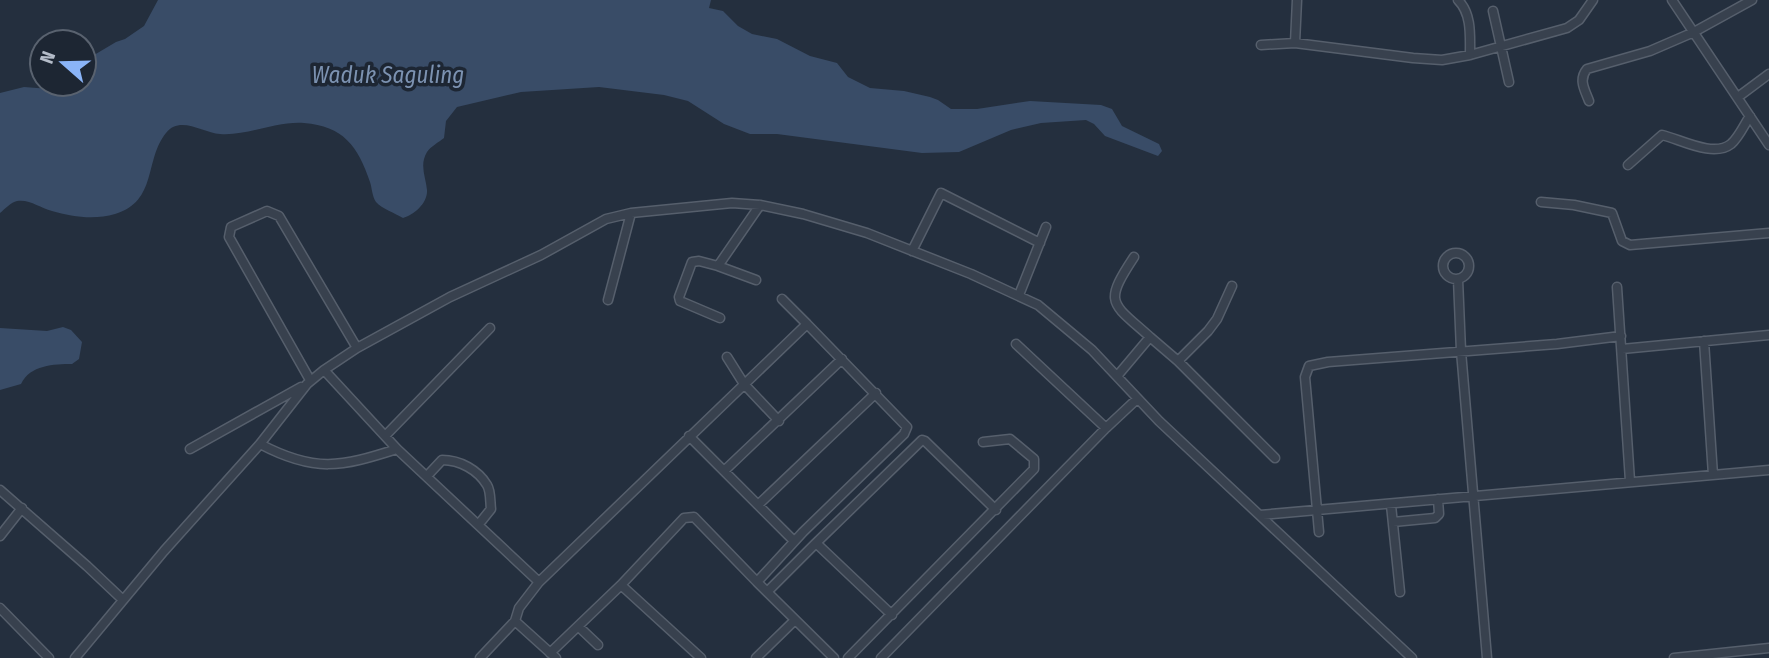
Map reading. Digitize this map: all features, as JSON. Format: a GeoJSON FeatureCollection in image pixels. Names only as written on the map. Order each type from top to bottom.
{"type":"FeatureCollection","features":[{"type":"Feature","properties":{"kind":"street"},"geometry":{"type":"LineString","coordinates":[[1295,43],[1297,0]]}},
{"type":"Feature","properties":{"kind":"street"},"geometry":{"type":"LineString","coordinates":[[1458,0],[1464,6],[1469,24],[1470,55]]}},
{"type":"Feature","properties":{"kind":"street"},"geometry":{"type":"LineString","coordinates":[[1261,45],[1295,43],[1442,60],[1470,55],[1572,26],[1593,0]]}},
{"type":"Feature","properties":{"kind":"street"},"geometry":{"type":"LineString","coordinates":[[1672,0],[1769,145]]}},
{"type":"Feature","properties":{"kind":"street"},"geometry":{"type":"LineString","coordinates":[[1589,101],[1582,82],[1587,69],[1650,51],[1694,32],[1750,0]]}},
{"type":"Feature","properties":{"kind":"street"},"geometry":{"type":"LineString","coordinates":[[1493,11],[1509,82]]}},
{"type":"Feature","properties":{"kind":"street"},"geometry":{"type":"LineString","coordinates":[[1738,97],[1769,74]]}},
{"type":"Feature","properties":{"kind":"street"},"geometry":{"type":"LineString","coordinates":[[1628,165],[1661,135],[1708,149],[1725,147],[1735,138],[1750,116]]}},
{"type":"Feature","properties":{"kind":"street"},"geometry":{"type":"LineString","coordinates":[[912,251],[941,194],[1040,243]]}},
{"type":"Feature","properties":{"kind":"street"},"geometry":{"type":"LineString","coordinates":[[1541,202],[1603,210],[1612,214],[1622,241],[1630,244],[1769,233]]}},
{"type":"Feature","properties":{"kind":"street"},"geometry":{"type":"LineString","coordinates":[[190,449],[309,382],[357,348],[450,296],[541,255],[606,219],[631,213],[732,203],[760,205],[803,214],[867,233],[1038,304],[1090,348],[1118,375],[1137,399],[1412,658]]}},
{"type":"Feature","properties":{"kind":"street"},"geometry":{"type":"LineString","coordinates":[[718,266],[760,205]]}},
{"type":"Feature","properties":{"kind":"street"},"geometry":{"type":"LineString","coordinates":[[309,382],[229,237],[232,228],[267,211],[279,216],[357,348]]}},
{"type":"Feature","properties":{"kind":"street"},"geometry":{"type":"LineString","coordinates":[[608,300],[631,213]]}},
{"type":"Feature","properties":{"kind":"street"},"geometry":{"type":"LineString","coordinates":[[1019,295],[1046,227]]}},
{"type":"Feature","properties":{"kind":"street"},"geometry":{"type":"LineString","coordinates":[[1134,257],[1116,284],[1114,298],[1117,308],[1178,361],[1275,458]]}},
{"type":"Feature","properties":{"kind":"street"},"geometry":{"type":"LineString","coordinates":[[720,318],[679,299],[692,262],[718,266],[756,280]]}},
{"type":"Feature","properties":{"kind":"street"},"geometry":{"type":"LineString","coordinates":[[1458,279],[1472,496],[1487,658]]}},
{"type":"Feature","properties":{"kind":"street"},"geometry":{"type":"LineString","coordinates":[[1178,361],[1217,319],[1232,286]]}},
{"type":"Feature","properties":{"kind":"street"},"geometry":{"type":"LineString","coordinates":[[1617,287],[1630,481]]}},
{"type":"Feature","properties":{"kind":"street"},"geometry":{"type":"LineString","coordinates":[[757,582],[794,541],[906,432],[907,424],[782,299]]}},
{"type":"Feature","properties":{"kind":"street"},"geometry":{"type":"LineString","coordinates":[[480,658],[514,621],[519,608],[539,582],[807,324]]}},
{"type":"Feature","properties":{"kind":"street"},"geometry":{"type":"LineString","coordinates":[[385,436],[490,328]]}},
{"type":"Feature","properties":{"kind":"street"},"geometry":{"type":"LineString","coordinates":[[1622,349],[1769,335]]}},
{"type":"Feature","properties":{"kind":"street"},"geometry":{"type":"LineString","coordinates":[[1319,532],[1305,377],[1310,366],[1621,336]]}},
{"type":"Feature","properties":{"kind":"street"},"geometry":{"type":"LineString","coordinates":[[1118,375],[1150,337]]}},
{"type":"Feature","properties":{"kind":"street"},"geometry":{"type":"LineString","coordinates":[[1704,341],[1713,475]]}},
{"type":"Feature","properties":{"kind":"street"},"geometry":{"type":"LineString","coordinates":[[1016,344],[1105,428]]}},
{"type":"Feature","properties":{"kind":"street"},"geometry":{"type":"LineString","coordinates":[[727,357],[744,384],[779,421]]}},
{"type":"Feature","properties":{"kind":"street"},"geometry":{"type":"LineString","coordinates":[[724,471],[842,359]]}},
{"type":"Feature","properties":{"kind":"street"},"geometry":{"type":"LineString","coordinates":[[324,370],[397,449],[539,582]]}},
{"type":"Feature","properties":{"kind":"street"},"geometry":{"type":"LineString","coordinates":[[75,658],[173,541],[260,444],[309,382]]}},
{"type":"Feature","properties":{"kind":"street"},"geometry":{"type":"LineString","coordinates":[[758,505],[876,393]]}},
{"type":"Feature","properties":{"kind":"street"},"geometry":{"type":"LineString","coordinates":[[881,658],[1105,428],[1137,399]]}},
{"type":"Feature","properties":{"kind":"street"},"geometry":{"type":"LineString","coordinates":[[689,436],[794,541]]}},
{"type":"Feature","properties":{"kind":"street"},"geometry":{"type":"LineString","coordinates":[[848,658],[1032,472],[1035,463],[1010,439],[983,442]]}},
{"type":"Feature","properties":{"kind":"street"},"geometry":{"type":"LineString","coordinates":[[767,592],[922,440],[996,510]]}},
{"type":"Feature","properties":{"kind":"street"},"geometry":{"type":"LineString","coordinates":[[260,444],[290,458],[324,465],[355,463],[397,449]]}},
{"type":"Feature","properties":{"kind":"street"},"geometry":{"type":"LineString","coordinates":[[427,476],[442,460],[467,465],[487,485],[489,491],[491,509],[479,524]]}},
{"type":"Feature","properties":{"kind":"street"},"geometry":{"type":"LineString","coordinates":[[1260,515],[1769,470]]}},
{"type":"Feature","properties":{"kind":"street"},"geometry":{"type":"LineString","coordinates":[[0,490],[123,600]]}},
{"type":"Feature","properties":{"kind":"street"},"geometry":{"type":"LineString","coordinates":[[1393,522],[1438,517],[1438,499]]}},
{"type":"Feature","properties":{"kind":"street"},"geometry":{"type":"LineString","coordinates":[[1391,505],[1400,592]]}},
{"type":"Feature","properties":{"kind":"street"},"geometry":{"type":"LineString","coordinates":[[0,536],[22,508]]}},
{"type":"Feature","properties":{"kind":"street"},"geometry":{"type":"LineString","coordinates":[[514,621],[553,655],[688,516],[694,517],[834,658]]}},
{"type":"Feature","properties":{"kind":"street"},"geometry":{"type":"LineString","coordinates":[[816,543],[892,615]]}},
{"type":"Feature","properties":{"kind":"street"},"geometry":{"type":"LineString","coordinates":[[621,585],[701,658]]}},
{"type":"Feature","properties":{"kind":"street"},"geometry":{"type":"LineString","coordinates":[[0,608],[50,658]]}},
{"type":"Feature","properties":{"kind":"street"},"geometry":{"type":"LineString","coordinates":[[756,658],[795,620]]}},
{"type":"Feature","properties":{"kind":"street"},"geometry":{"type":"LineString","coordinates":[[579,627],[598,645]]}},
{"type":"Feature","properties":{"kind":"street"},"geometry":{"type":"LineString","coordinates":[[1674,658],[1769,648],[1768,658]]}},
{"type":"Feature","properties":{"kind":"water","name":"Waduk Saguling"},"geometry":{"type":"Polygon","coordinates":[[[158,0],[711,0],[709,8],[723,11],[738,26],[752,34],[777,39],[810,56],[837,63],[848,77],[870,88],[930,97],[951,109],[977,109],[1030,101],[1101,105],[1112,109],[1122,126],[1159,144],[1162,151],[1158,156],[1105,136],[1086,120],[1041,123],[1011,130],[959,152],[922,153],[777,134],[750,134],[724,124],[688,101],[664,95],[599,87],[521,92],[457,107],[446,121],[444,138],[430,148],[425,157],[423,167],[427,195],[423,204],[403,218],[376,202],[360,158],[347,140],[329,128],[304,123],[230,134],[178,125],[166,133],[159,144],[144,190],[129,208],[100,217],[75,216],[52,211],[31,202],[17,201],[0,213],[0,93],[24,87],[28,87],[28,98],[98,98],[98,53],[144,26],[158,0]]]}},
{"type":"Feature","properties":{"kind":"water"},"geometry":{"type":"Polygon","coordinates":[[[63,327],[71,330],[82,342],[79,359],[72,364],[36,369],[21,384],[0,390],[0,328],[47,331],[63,327]]]}}]}
